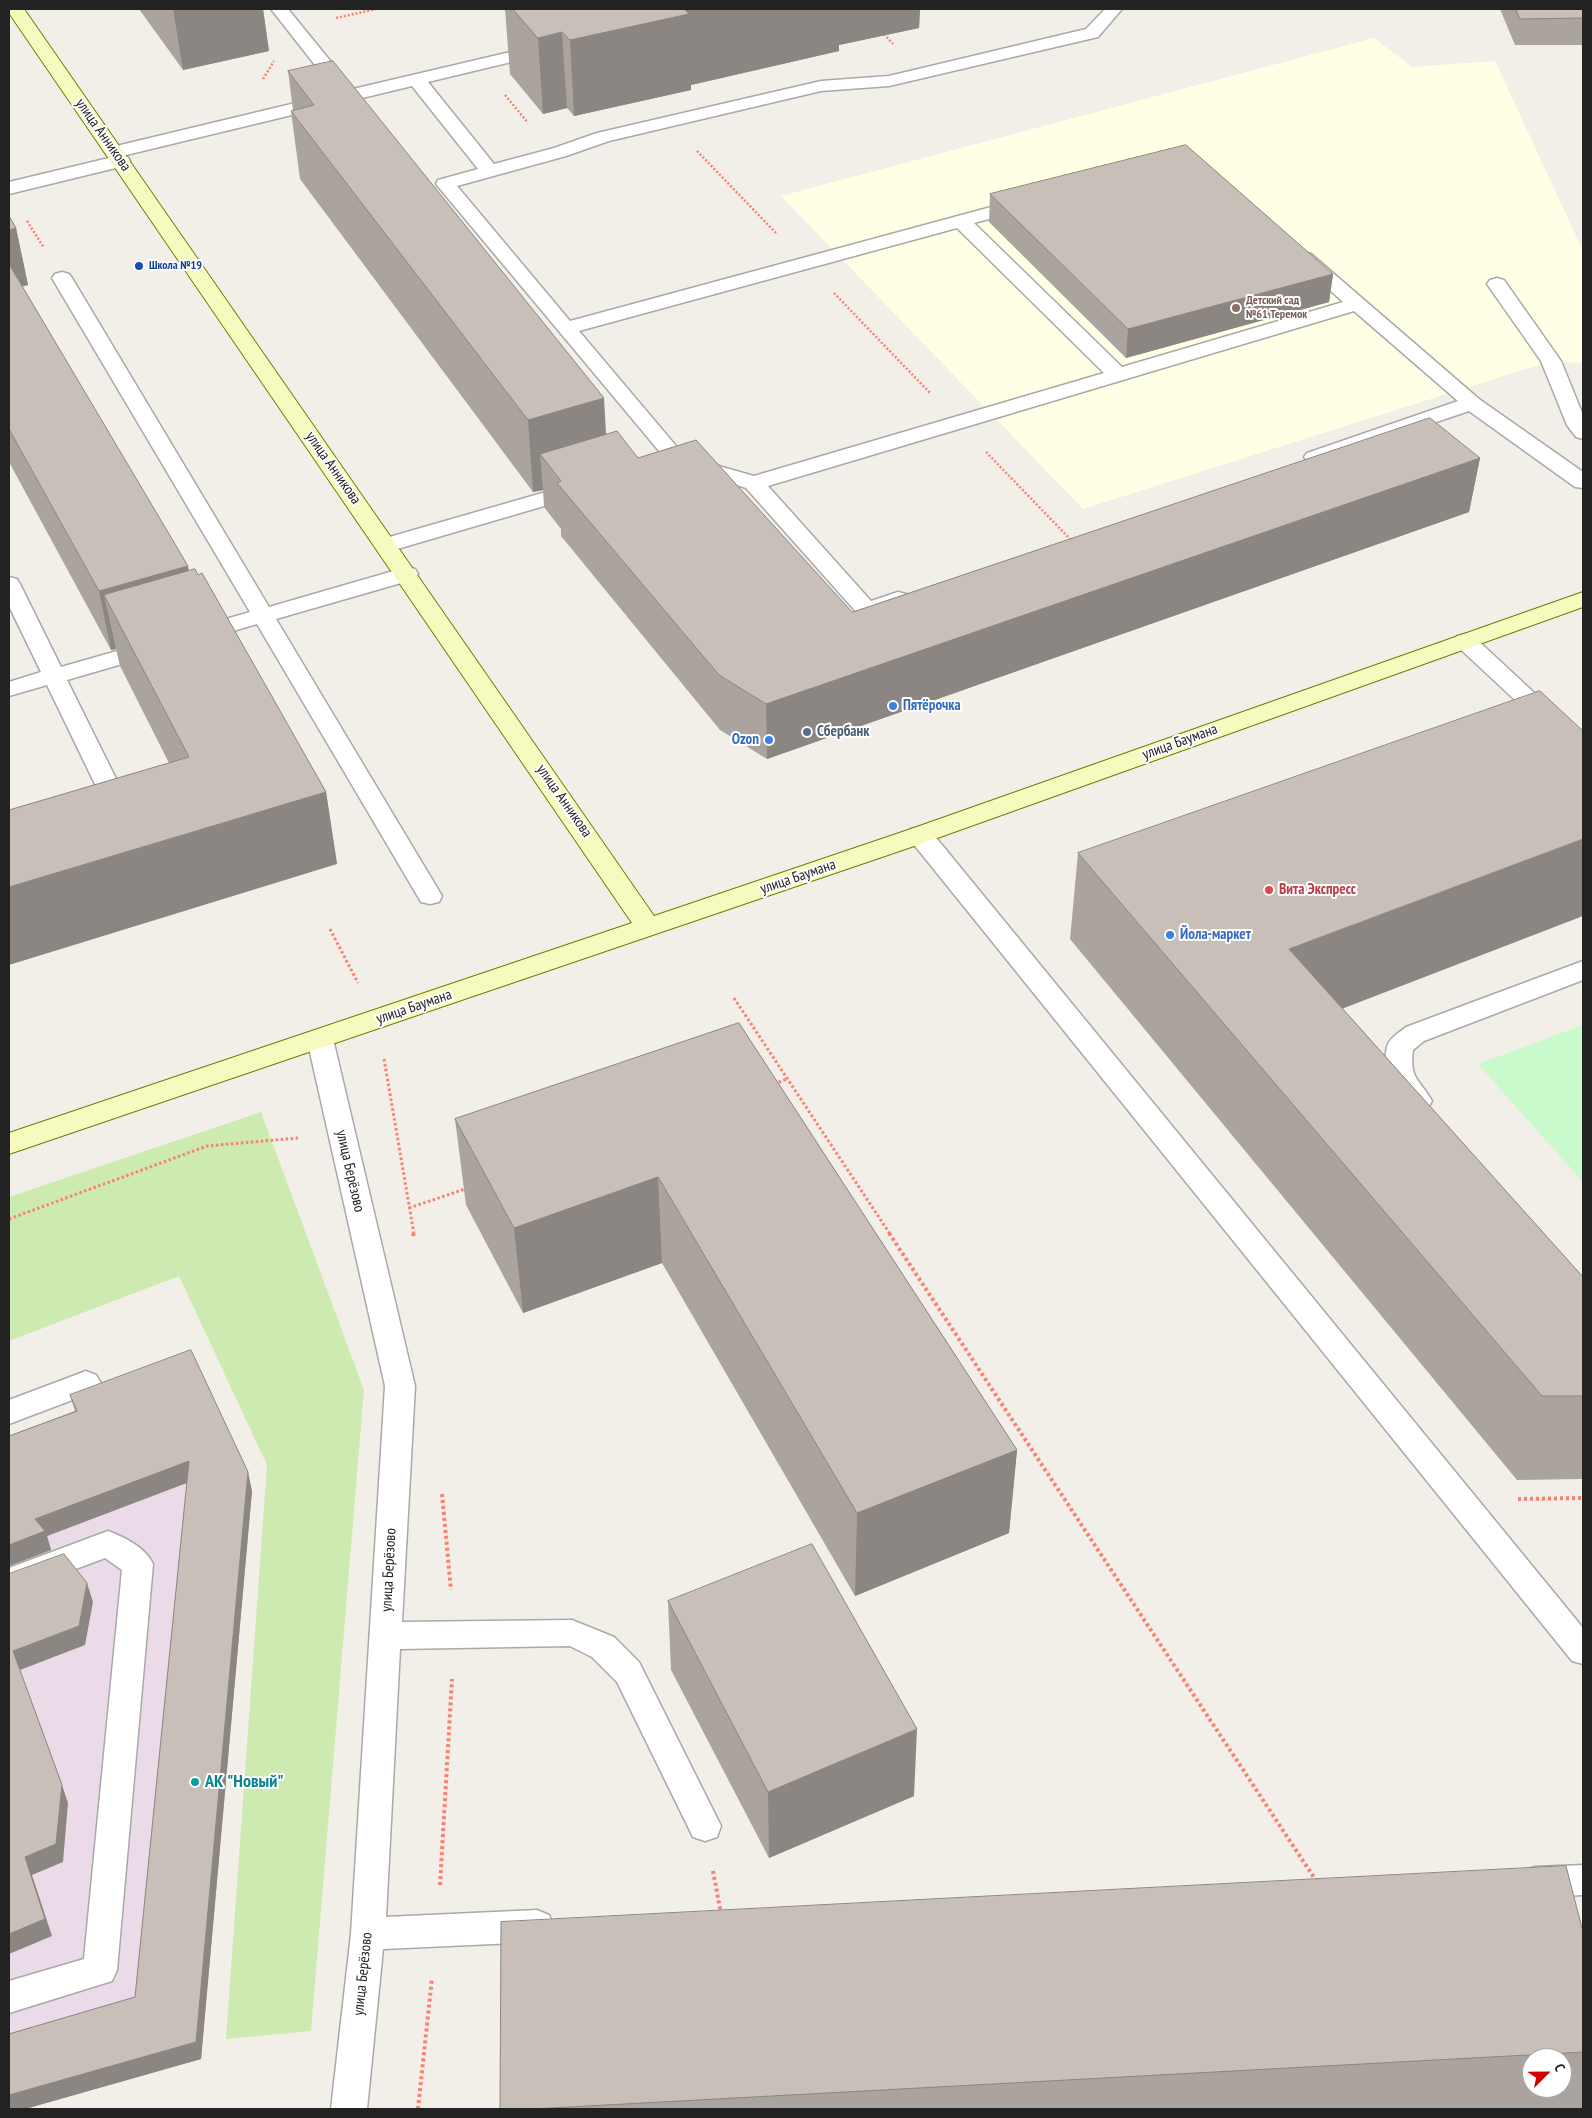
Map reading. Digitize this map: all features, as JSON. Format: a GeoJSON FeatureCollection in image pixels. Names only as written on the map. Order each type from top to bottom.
{"type":"FeatureCollection","features":[{"type":"Feature","properties":{"kind":"street","name":"улица Анникова"},"geometry":{"type":"LineString","coordinates":[[15,9],[650,928]]}},
{"type":"Feature","properties":{"kind":"street","name":"улица Баумана"},"geometry":{"type":"LineString","coordinates":[[9,1144],[920,835],[1583,599]]}},
{"type":"Feature","properties":{"kind":"lane"},"geometry":{"type":"LineString","coordinates":[[279,9],[348,96]]}},
{"type":"Feature","properties":{"kind":"lane"},"geometry":{"type":"LineString","coordinates":[[9,188],[237,122],[551,47],[518,9]]}},
{"type":"Feature","properties":{"kind":"lane"},"geometry":{"type":"LineString","coordinates":[[1114,9],[1092,33],[889,81],[821,86],[604,137],[560,152],[445,184],[566,328],[666,462],[754,483],[1357,304]]}},
{"type":"Feature","properties":{"kind":"lane"},"geometry":{"type":"LineString","coordinates":[[416,79],[490,171]]}},
{"type":"Feature","properties":{"kind":"lane"},"geometry":{"type":"LineString","coordinates":[[566,328],[1038,201]]}},
{"type":"Feature","properties":{"kind":"lane"},"geometry":{"type":"LineString","coordinates":[[961,221],[1118,375]]}},
{"type":"Feature","properties":{"kind":"lane"},"geometry":{"type":"LineString","coordinates":[[1289,245],[1472,402],[1583,482]]}},
{"type":"Feature","properties":{"kind":"lane"},"geometry":{"type":"LineString","coordinates":[[62,278],[430,896]]}},
{"type":"Feature","properties":{"kind":"lane"},"geometry":{"type":"LineString","coordinates":[[1497,284],[1552,361],[1577,425],[1583,433]]}},
{"type":"Feature","properties":{"kind":"lane"},"geometry":{"type":"LineString","coordinates":[[1295,463],[1472,402]]}},
{"type":"Feature","properties":{"kind":"lane"},"geometry":{"type":"LineString","coordinates":[[754,483],[866,610],[913,594]]}},
{"type":"Feature","properties":{"kind":"lane"},"geometry":{"type":"LineString","coordinates":[[387,545],[592,484]]}},
{"type":"Feature","properties":{"kind":"lane"},"geometry":{"type":"LineString","coordinates":[[9,689],[407,574]]}},
{"type":"Feature","properties":{"kind":"lane"},"geometry":{"type":"LineString","coordinates":[[9,584],[126,823],[108,829]]}},
{"type":"Feature","properties":{"kind":"lane"},"geometry":{"type":"LineString","coordinates":[[1465,640],[1583,751]]}},
{"type":"Feature","properties":{"kind":"lane"},"geometry":{"type":"LineString","coordinates":[[920,835],[1583,1651]]}},
{"type":"Feature","properties":{"kind":"lane"},"geometry":{"type":"LineString","coordinates":[[1435,1119],[1402,1082],[1397,1063],[1400,1046],[1415,1034],[1583,970]]}},
{"type":"Feature","properties":{"kind":"lane","name":"улица Берёзово"},"geometry":{"type":"LineString","coordinates":[[320,1039],[400,1386],[368,1934],[349,2109]]}},
{"type":"Feature","properties":{"kind":"lane"},"geometry":{"type":"LineString","coordinates":[[9,1412],[86,1383]]}},
{"type":"Feature","properties":{"kind":"lane"},"geometry":{"type":"LineString","coordinates":[[9,1582],[108,1544],[138,1564],[100,1970],[9,1997]]}},
{"type":"Feature","properties":{"kind":"lane"},"geometry":{"type":"LineString","coordinates":[[385,1636],[572,1633],[603,1647],[628,1672],[705,1826]]}},
{"type":"Feature","properties":{"kind":"lane"},"geometry":{"type":"LineString","coordinates":[[1506,1883],[1583,1880]]}},
{"type":"Feature","properties":{"kind":"lane"},"geometry":{"type":"LineString","coordinates":[[368,1934],[564,1925]]}},
{"type":"Feature","properties":{"kind":"path"},"geometry":{"type":"LineString","coordinates":[[237,122],[294,28]]}},
{"type":"Feature","properties":{"kind":"path"},"geometry":{"type":"LineString","coordinates":[[878,28],[897,48]]}},
{"type":"Feature","properties":{"kind":"path"},"geometry":{"type":"LineString","coordinates":[[669,122],[1071,540]]}},
{"type":"Feature","properties":{"kind":"path"},"geometry":{"type":"LineString","coordinates":[[23,214],[62,278]]}},
{"type":"Feature","properties":{"kind":"path"},"geometry":{"type":"LineString","coordinates":[[734,998],[1323,1890]]}},
{"type":"Feature","properties":{"kind":"path"},"geometry":{"type":"LineString","coordinates":[[768,1086],[787,1079]]}},
{"type":"Feature","properties":{"kind":"path"},"geometry":{"type":"LineString","coordinates":[[9,1219],[207,1146],[341,1134]]}},
{"type":"Feature","properties":{"kind":"path"},"geometry":{"type":"LineString","coordinates":[[409,1208],[475,1185]]}},
{"type":"Feature","properties":{"kind":"path"},"geometry":{"type":"LineString","coordinates":[[1460,1499],[1583,1498]]}},
{"type":"Feature","properties":{"kind":"shaded area","name":"Детский сад №61 Теремок"},"geometry":{"type":"Polygon","coordinates":[[[1374,38],[1412,67],[1495,61],[1583,251],[1583,363],[1551,361],[1083,509],[781,196],[1374,38]]]}},
{"type":"Feature","properties":{"kind":"shaded area"},"geometry":{"type":"Polygon","coordinates":[[[220,1426],[201,2059],[9,2109],[9,1505],[220,1426]]]}},
{"type":"Feature","properties":{"kind":"green space"},"geometry":{"type":"Polygon","coordinates":[[[1583,1025],[1583,1182],[1478,1064],[1583,1025]]]}},
{"type":"Feature","properties":{"kind":"green space"},"geometry":{"type":"Polygon","coordinates":[[[261,1112],[364,1390],[311,2031],[226,2039],[267,1465],[179,1276],[9,1341],[9,1197],[261,1112]]]}},
{"type":"Feature","properties":{"kind":"building"},"geometry":{"type":"Polygon","coordinates":[[[513,9],[690,9],[685,10],[689,14],[570,40],[562,32],[538,38],[513,9]]]}},
{"type":"Feature","properties":{"kind":"building"},"geometry":{"type":"Polygon","coordinates":[[[1516,9],[1583,9],[1583,18],[1520,19],[1516,9]]]}},
{"type":"Feature","properties":{"kind":"building"},"geometry":{"type":"Polygon","coordinates":[[[333,61],[604,398],[528,420],[291,111],[314,105],[288,71],[333,61]]]}},
{"type":"Feature","properties":{"kind":"building"},"geometry":{"type":"Polygon","coordinates":[[[1186,145],[1333,274],[1128,329],[990,194],[1186,145]]]}},
{"type":"Feature","properties":{"kind":"building"},"geometry":{"type":"Polygon","coordinates":[[[9,216],[16,228],[9,230],[9,216]]]}},
{"type":"Feature","properties":{"kind":"building"},"geometry":{"type":"Polygon","coordinates":[[[9,264],[188,566],[99,591],[9,429],[9,264]]]}},
{"type":"Feature","properties":{"kind":"building"},"geometry":{"type":"Polygon","coordinates":[[[1430,418],[1480,458],[766,704],[719,675],[557,483],[561,481],[540,454],[617,431],[638,458],[696,440],[852,612],[1430,418]]]}},
{"type":"Feature","properties":{"kind":"building"},"geometry":{"type":"Polygon","coordinates":[[[195,569],[198,575],[202,573],[326,792],[9,887],[9,810],[189,757],[104,595],[195,569]]]}},
{"type":"Feature","properties":{"kind":"building"},"geometry":{"type":"Polygon","coordinates":[[[1540,691],[1583,731],[1583,839],[1289,949],[1583,1277],[1583,1396],[1542,1396],[1078,853],[1540,691]]]}},
{"type":"Feature","properties":{"kind":"building"},"geometry":{"type":"Polygon","coordinates":[[[739,1023],[1017,1450],[857,1513],[658,1177],[514,1228],[455,1119],[739,1023]]]}},
{"type":"Feature","properties":{"kind":"building","name":"АК \"Новый\""},"geometry":{"type":"Polygon","coordinates":[[[191,1350],[248,1472],[196,2042],[9,2095],[9,2034],[135,1997],[189,1461],[35,1519],[45,1531],[9,1545],[9,1436],[77,1411],[70,1395],[191,1350]]]}},
{"type":"Feature","properties":{"kind":"building"},"geometry":{"type":"Polygon","coordinates":[[[812,1544],[917,1729],[768,1792],[668,1601],[812,1544]]]}},
{"type":"Feature","properties":{"kind":"building"},"geometry":{"type":"Polygon","coordinates":[[[64,1554],[87,1583],[79,1626],[13,1651],[62,1785],[56,1844],[25,1857],[45,1919],[9,1934],[9,1574],[64,1554]]]}},
{"type":"Feature","properties":{"kind":"building"},"geometry":{"type":"Polygon","coordinates":[[[1566,1866],[1583,1932],[1583,2052],[1572,2053],[1572,2048],[1522,2048],[1522,2055],[532,2109],[500,2109],[501,1922],[1566,1866]]]}},
{"type":"Feature","properties":{"kind":"place","name":"Школа №19"},"geometry":{"type":"Point","coordinates":[139,266]}},
{"type":"Feature","properties":{"kind":"place","name":"Детский сад №61 Теремок"},"geometry":{"type":"Point","coordinates":[1236,308]}},
{"type":"Feature","properties":{"kind":"place","name":"Пятёрочка"},"geometry":{"type":"Point","coordinates":[893,706]}},
{"type":"Feature","properties":{"kind":"place","name":"Сбербанк"},"geometry":{"type":"Point","coordinates":[807,732]}},
{"type":"Feature","properties":{"kind":"place","name":"Ozon"},"geometry":{"type":"Point","coordinates":[769,740]}},
{"type":"Feature","properties":{"kind":"place","name":"Вита Экспресс"},"geometry":{"type":"Point","coordinates":[1269,890]}},
{"type":"Feature","properties":{"kind":"place","name":"Йола-маркет"},"geometry":{"type":"Point","coordinates":[1170,935]}},
{"type":"Feature","properties":{"kind":"place","name":"АК \"Новый\""},"geometry":{"type":"Point","coordinates":[195,1782]}}]}
